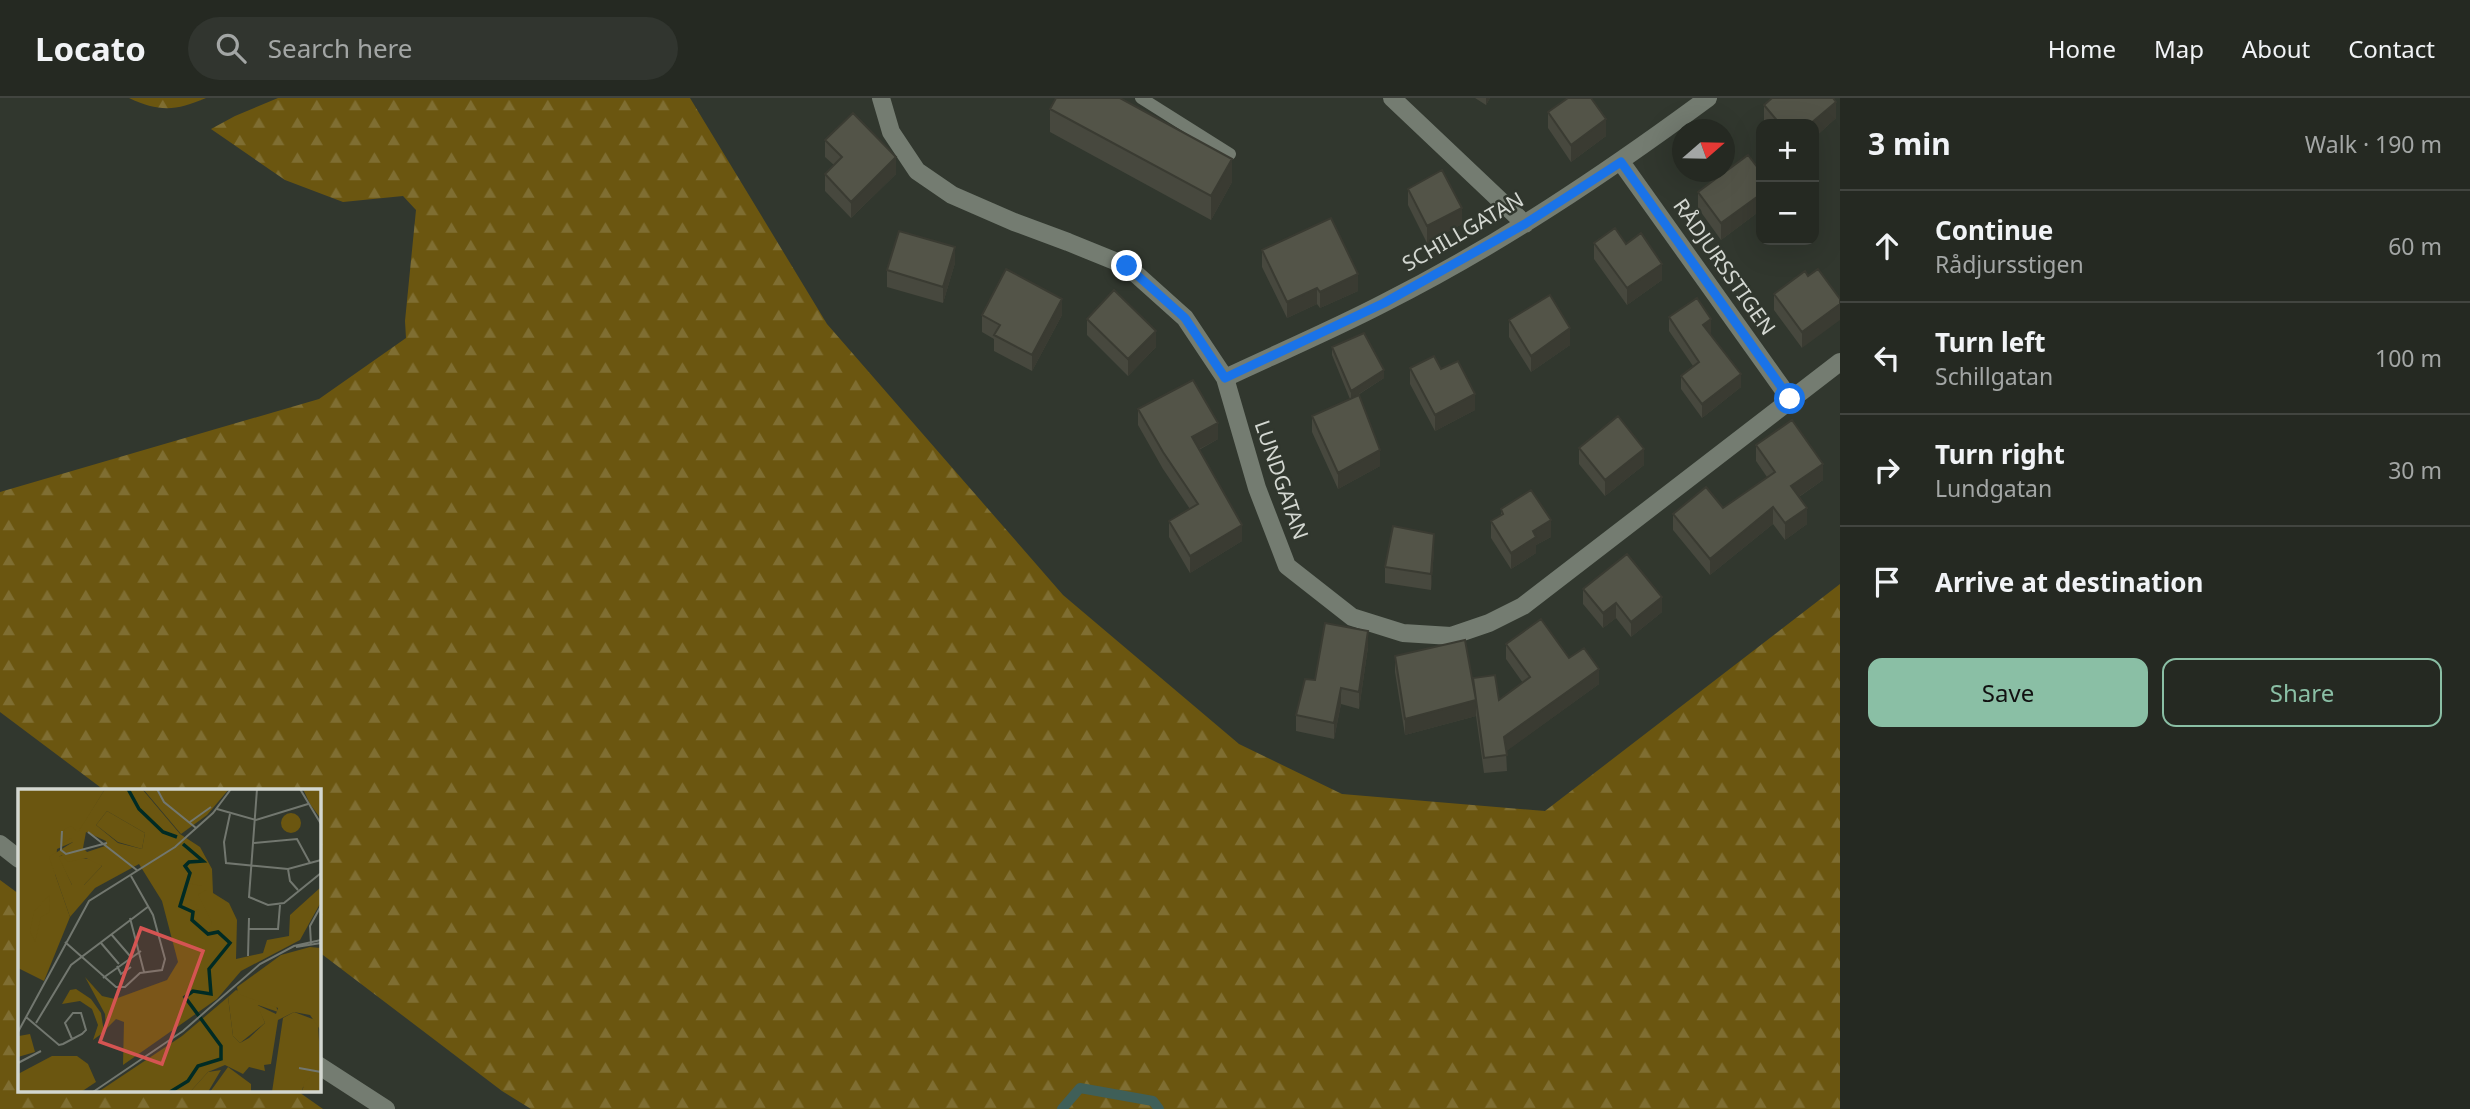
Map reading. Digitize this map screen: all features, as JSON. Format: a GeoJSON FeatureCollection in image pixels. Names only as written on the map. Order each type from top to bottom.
{"type":"FeatureCollection","features":[{"type":"Feature","properties":{"kind":"street","name":"LUNDGATAN"},"geometry":{"type":"LineString","coordinates":[[881,98],[891,132],[917,171],[952,195],[1127,266],[1185,318],[1225,378],[1257,488],[1287,566],[1352,617],[1403,633],[1451,636],[1489,624],[1523,606],[1840,362]]}},
{"type":"Feature","properties":{"kind":"street"},"geometry":{"type":"LineString","coordinates":[[1392,98],[1525,224]]}},
{"type":"Feature","properties":{"kind":"street","name":"SCHILLGATAN"},"geometry":{"type":"LineString","coordinates":[[1225,378],[1384,303],[1525,224],[1621,162],[1708,98]]}},
{"type":"Feature","properties":{"kind":"street","name":"RÅDJURSSTIGEN"},"geometry":{"type":"LineString","coordinates":[[1621,162],[1790,399]]}},
{"type":"Feature","properties":{"kind":"street"},"geometry":{"type":"LineString","coordinates":[[0,845],[18,858]]}},
{"type":"Feature","properties":{"kind":"street"},"geometry":{"type":"LineString","coordinates":[[320,1066],[386,1109]]}},
{"type":"Feature","properties":{"kind":"lane"},"geometry":{"type":"LineString","coordinates":[[1141,98],[1230,154]]}},
{"type":"Feature","properties":{"kind":"green space"},"geometry":{"type":"Polygon","coordinates":[[[129,98],[206,98],[186,105],[159,108],[129,98]]]}},
{"type":"Feature","properties":{"kind":"green space"},"geometry":{"type":"Polygon","coordinates":[[[278,98],[690,98],[827,324],[1063,595],[1239,744],[1342,794],[1545,811],[1840,584],[1840,1109],[531,1109],[502,1091],[320,953],[320,789],[103,789],[0,712],[0,492],[319,399],[406,338],[405,321],[416,210],[403,196],[343,202],[285,180],[211,129],[278,98]]]}},
{"type":"Feature","properties":{"kind":"green space"},"geometry":{"type":"Polygon","coordinates":[[[0,880],[18,893],[18,1091],[297,1091],[323,1109],[0,1109],[0,880]]]}},
{"type":"Feature","properties":{"kind":"building"},"geometry":{"type":"Polygon","coordinates":[[[1056,98],[1120,98],[1232,159],[1211,196],[1050,109],[1056,98]]]}},
{"type":"Feature","properties":{"kind":"building"},"geometry":{"type":"Polygon","coordinates":[[[1568,98],[1591,98],[1606,119],[1571,145],[1548,112],[1568,98]]]}},
{"type":"Feature","properties":{"kind":"building"},"geometry":{"type":"Polygon","coordinates":[[[1772,98],[1833,98],[1836,102],[1816,119],[1776,119],[1764,105],[1772,98]]]}},
{"type":"Feature","properties":{"kind":"building"},"geometry":{"type":"Polygon","coordinates":[[[853,113],[896,157],[851,202],[825,174],[842,157],[825,140],[853,113]]]}},
{"type":"Feature","properties":{"kind":"building"},"geometry":{"type":"Polygon","coordinates":[[[1748,155],[1756,165],[1756,198],[1721,223],[1698,192],[1712,182],[1735,182],[1735,165],[1748,155]]]}},
{"type":"Feature","properties":{"kind":"building"},"geometry":{"type":"Polygon","coordinates":[[[1442,170],[1462,208],[1427,226],[1408,189],[1442,170]]]}},
{"type":"Feature","properties":{"kind":"building"},"geometry":{"type":"Polygon","coordinates":[[[1331,218],[1358,274],[1320,292],[1317,288],[1287,302],[1262,250],[1331,218]]]}},
{"type":"Feature","properties":{"kind":"building"},"geometry":{"type":"Polygon","coordinates":[[[1615,228],[1626,244],[1641,233],[1662,264],[1627,288],[1594,243],[1615,228]]]}},
{"type":"Feature","properties":{"kind":"building"},"geometry":{"type":"Polygon","coordinates":[[[899,231],[955,247],[943,287],[887,270],[899,231]]]}},
{"type":"Feature","properties":{"kind":"building"},"geometry":{"type":"Polygon","coordinates":[[[1006,269],[1062,299],[1032,355],[994,335],[1000,325],[982,315],[1006,269]]]}},
{"type":"Feature","properties":{"kind":"building"},"geometry":{"type":"Polygon","coordinates":[[[1818,269],[1840,299],[1840,304],[1802,332],[1774,294],[1805,271],[1808,276],[1818,269]]]}},
{"type":"Feature","properties":{"kind":"building"},"geometry":{"type":"Polygon","coordinates":[[[1114,290],[1156,331],[1128,359],[1087,319],[1114,290]]]}},
{"type":"Feature","properties":{"kind":"building"},"geometry":{"type":"Polygon","coordinates":[[[1550,295],[1570,328],[1531,356],[1509,320],[1550,295]]]}},
{"type":"Feature","properties":{"kind":"building"},"geometry":{"type":"Polygon","coordinates":[[[1697,298],[1711,319],[1703,325],[1741,374],[1702,404],[1681,376],[1699,362],[1669,317],[1697,298]]]}},
{"type":"Feature","properties":{"kind":"building"},"geometry":{"type":"Polygon","coordinates":[[[1364,333],[1384,370],[1351,391],[1332,347],[1364,333]]]}},
{"type":"Feature","properties":{"kind":"building"},"geometry":{"type":"Polygon","coordinates":[[[1434,356],[1441,369],[1458,361],[1475,394],[1435,415],[1410,368],[1434,356]]]}},
{"type":"Feature","properties":{"kind":"building"},"geometry":{"type":"Polygon","coordinates":[[[1193,380],[1218,423],[1192,437],[1242,525],[1190,556],[1169,521],[1198,504],[1138,409],[1193,380]]]}},
{"type":"Feature","properties":{"kind":"building"},"geometry":{"type":"Polygon","coordinates":[[[1359,395],[1380,450],[1338,473],[1312,416],[1359,395]]]}},
{"type":"Feature","properties":{"kind":"building"},"geometry":{"type":"Polygon","coordinates":[[[1618,416],[1644,449],[1605,480],[1579,448],[1618,416]]]}},
{"type":"Feature","properties":{"kind":"building"},"geometry":{"type":"Polygon","coordinates":[[[1792,420],[1823,464],[1791,486],[1807,508],[1785,523],[1773,507],[1710,559],[1673,514],[1706,487],[1723,508],[1775,472],[1756,445],[1792,420]]]}},
{"type":"Feature","properties":{"kind":"building"},"geometry":{"type":"Polygon","coordinates":[[[1531,490],[1551,520],[1533,531],[1536,537],[1511,553],[1491,521],[1503,514],[1501,509],[1531,490]]]}},
{"type":"Feature","properties":{"kind":"building"},"geometry":{"type":"Polygon","coordinates":[[[1393,526],[1434,534],[1431,574],[1385,567],[1393,526]]]}},
{"type":"Feature","properties":{"kind":"building"},"geometry":{"type":"Polygon","coordinates":[[[1627,554],[1662,597],[1631,622],[1616,603],[1603,613],[1583,589],[1627,554]]]}},
{"type":"Feature","properties":{"kind":"building"},"geometry":{"type":"Polygon","coordinates":[[[1541,619],[1569,658],[1584,648],[1599,669],[1504,737],[1507,755],[1484,758],[1473,678],[1495,675],[1499,700],[1530,677],[1506,644],[1541,619]]]}},
{"type":"Feature","properties":{"kind":"building"},"geometry":{"type":"Polygon","coordinates":[[[1325,623],[1368,631],[1359,692],[1341,688],[1334,723],[1296,715],[1305,679],[1315,680],[1325,623]]]}},
{"type":"Feature","properties":{"kind":"building"},"geometry":{"type":"Polygon","coordinates":[[[1465,640],[1476,700],[1405,719],[1395,656],[1465,640]]]}},
{"type":"Feature","properties":{"kind":"waterway"},"geometry":{"type":"LineString","coordinates":[[1062,1109],[1080,1088],[1153,1101],[1159,1109]]}},
{"type":"Feature","properties":{"kind":"route"},"geometry":{"type":"LineString","coordinates":[[1127,266],[1185,318],[1225,378],[1384,303],[1525,224],[1621,162],[1790,399]]}}]}
